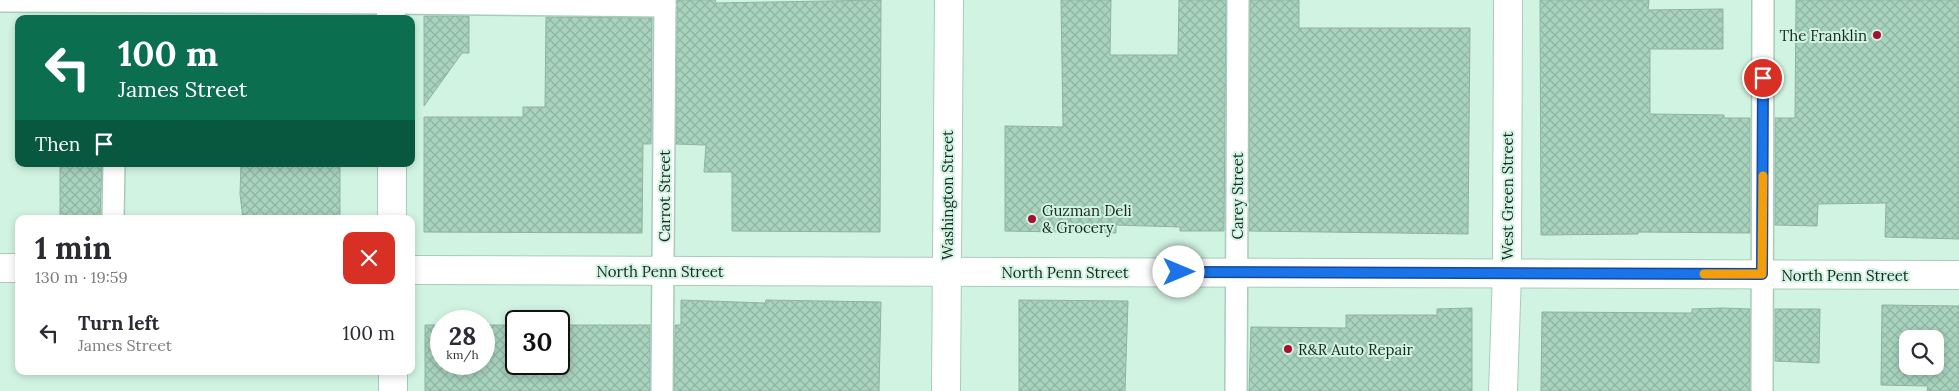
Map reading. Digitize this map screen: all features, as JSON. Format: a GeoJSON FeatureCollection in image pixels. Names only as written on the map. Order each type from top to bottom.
{"type":"FeatureCollection","features":[{"type":"Feature","properties":{"kind":"street","name":"Washington Street"},"geometry":{"type":"LineString","coordinates":[[946,391],[949,0]]}},
{"type":"Feature","properties":{"kind":"street","name":"West Green Street"},"geometry":{"type":"LineString","coordinates":[[1503,391],[1507,274],[1508,0]]}},
{"type":"Feature","properties":{"kind":"street"},"geometry":{"type":"LineString","coordinates":[[392,167],[392,215]]}},
{"type":"Feature","properties":{"kind":"street"},"geometry":{"type":"LineString","coordinates":[[0,268],[15,268]]}},
{"type":"Feature","properties":{"kind":"street","name":"North Penn Street"},"geometry":{"type":"LineString","coordinates":[[415,270],[1959,275]]}},
{"type":"Feature","properties":{"kind":"street"},"geometry":{"type":"LineString","coordinates":[[393,375],[393,391]]}},
{"type":"Feature","properties":{"kind":"lane","name":"Carey Street"},"geometry":{"type":"LineString","coordinates":[[1236,391],[1238,0]]}},
{"type":"Feature","properties":{"kind":"lane"},"geometry":{"type":"LineString","coordinates":[[1762,391],[1763,0]]}},
{"type":"Feature","properties":{"kind":"lane"},"geometry":{"type":"LineString","coordinates":[[0,1],[117,7],[391,7],[665,3]]}},
{"type":"Feature","properties":{"kind":"lane","name":"Carrot Street"},"geometry":{"type":"LineString","coordinates":[[662,391],[665,3]]}},
{"type":"Feature","properties":{"kind":"lane"},"geometry":{"type":"LineString","coordinates":[[113,215],[114,167]]}},
{"type":"Feature","properties":{"kind":"building"},"geometry":{"type":"Polygon","coordinates":[[[677,0],[715,0],[716,3],[881,0],[880,232],[732,231],[732,172],[704,172],[706,145],[676,144],[677,0]]]}},
{"type":"Feature","properties":{"kind":"building"},"geometry":{"type":"Polygon","coordinates":[[[1061,0],[1111,0],[1110,55],[1178,55],[1179,0],[1226,0],[1224,231],[1180,231],[1180,227],[1116,225],[1116,233],[1005,231],[1005,126],[1063,127],[1061,0]]]}},
{"type":"Feature","properties":{"kind":"building"},"geometry":{"type":"Polygon","coordinates":[[[1250,0],[1299,0],[1299,28],[1470,28],[1468,234],[1249,231],[1250,0]]]}},
{"type":"Feature","properties":{"kind":"building"},"geometry":{"type":"Polygon","coordinates":[[[1540,0],[1649,0],[1648,10],[1723,9],[1723,49],[1650,49],[1650,114],[1724,115],[1724,118],[1750,118],[1750,233],[1638,232],[1638,234],[1541,235],[1540,0]]]}},
{"type":"Feature","properties":{"kind":"building"},"geometry":{"type":"Polygon","coordinates":[[[1796,0],[1959,0],[1959,239],[1885,237],[1886,203],[1818,204],[1817,226],[1775,225],[1775,118],[1795,118],[1796,0]]]}},
{"type":"Feature","properties":{"kind":"building"},"geometry":{"type":"Polygon","coordinates":[[[424,16],[469,16],[469,53],[462,53],[424,106],[424,16]]]}},
{"type":"Feature","properties":{"kind":"building"},"geometry":{"type":"Polygon","coordinates":[[[546,17],[652,18],[651,144],[643,144],[642,233],[424,232],[424,117],[523,117],[523,107],[545,107],[546,17]]]}},
{"type":"Feature","properties":{"kind":"building"},"geometry":{"type":"Polygon","coordinates":[[[60,167],[102,167],[100,215],[60,215],[60,167]]]}},
{"type":"Feature","properties":{"kind":"building"},"geometry":{"type":"Polygon","coordinates":[[[241,167],[340,167],[340,215],[243,215],[240,194],[241,167]]]}},
{"type":"Feature","properties":{"kind":"building"},"geometry":{"type":"Polygon","coordinates":[[[681,300],[765,303],[766,300],[881,302],[879,391],[674,391],[675,325],[681,325],[681,300]]]}},
{"type":"Feature","properties":{"kind":"building"},"geometry":{"type":"Polygon","coordinates":[[[1019,300],[1128,301],[1125,391],[1019,391],[1019,300]]]}},
{"type":"Feature","properties":{"kind":"building"},"geometry":{"type":"Polygon","coordinates":[[[1882,305],[1959,306],[1959,391],[1927,391],[1928,386],[1881,385],[1882,305]]]}},
{"type":"Feature","properties":{"kind":"building"},"geometry":{"type":"Polygon","coordinates":[[[1472,308],[1472,391],[1249,391],[1251,327],[1346,328],[1346,315],[1437,315],[1437,309],[1472,308]]]}},
{"type":"Feature","properties":{"kind":"building"},"geometry":{"type":"Polygon","coordinates":[[[1692,309],[1750,309],[1750,391],[1541,391],[1542,312],[1692,313],[1692,309]]]}},
{"type":"Feature","properties":{"kind":"building"},"geometry":{"type":"Polygon","coordinates":[[[1775,309],[1820,309],[1819,363],[1775,361],[1775,309]]]}},
{"type":"Feature","properties":{"kind":"building"},"geometry":{"type":"Polygon","coordinates":[[[425,325],[430,325],[430,375],[495,375],[495,325],[505,325],[505,375],[570,375],[570,325],[650,325],[650,391],[425,391],[425,325]]]}},
{"type":"Feature","properties":{"kind":"slow traffic"},"geometry":{"type":"LineString","coordinates":[[1704,274],[1762,274],[1763,176]]}},
{"type":"Feature","properties":{"kind":"place","name":"The Franklin"},"geometry":{"type":"Point","coordinates":[1877,35]}},
{"type":"Feature","properties":{"kind":"place","name":"Guzman Deli & Grocery"},"geometry":{"type":"Point","coordinates":[1032,219]}},
{"type":"Feature","properties":{"kind":"place","name":"R&R Auto Repair"},"geometry":{"type":"Point","coordinates":[1288,349]}},
{"type":"Feature","properties":{"kind":"route"},"geometry":{"type":"LineString","coordinates":[[1179,272],[1762,274],[1763,78]]}}]}
